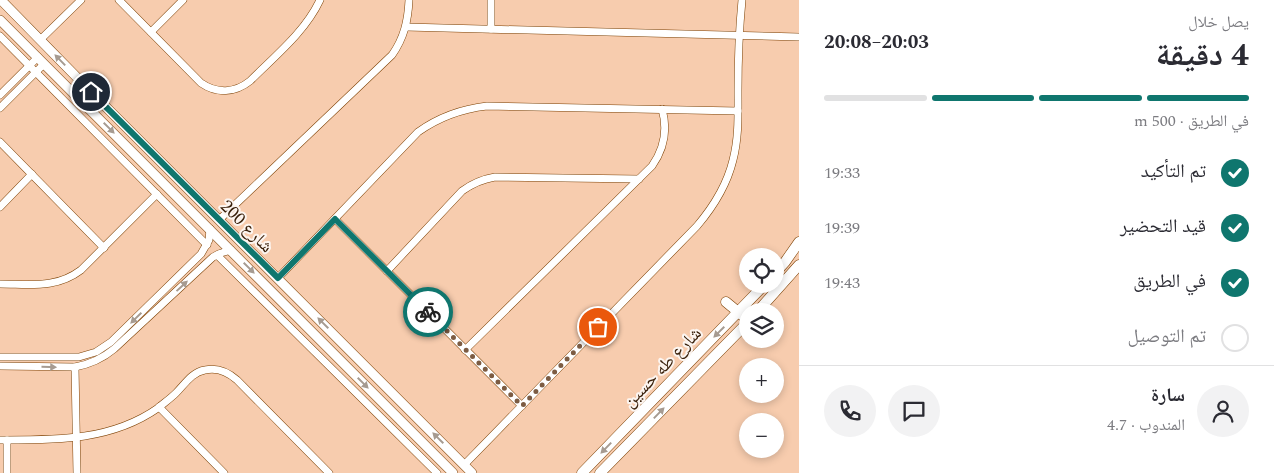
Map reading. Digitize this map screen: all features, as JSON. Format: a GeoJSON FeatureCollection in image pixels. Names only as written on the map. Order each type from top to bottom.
{"type":"FeatureCollection","features":[{"type":"Feature","properties":{"kind":"main road"},"geometry":{"type":"LineString","coordinates":[[784,263],[799,242]]}},
{"type":"Feature","properties":{"kind":"main road"},"geometry":{"type":"LineString","coordinates":[[765,303],[799,265]]}},
{"type":"Feature","properties":{"kind":"main road","name":"شارع طه حسين"},"geometry":{"type":"LineString","coordinates":[[582,473],[756,293]]}},
{"type":"Feature","properties":{"kind":"main road"},"geometry":{"type":"LineString","coordinates":[[726,302],[738,312]]}},
{"type":"Feature","properties":{"kind":"main road","name":"شارع طه حسين"},"geometry":{"type":"LineString","coordinates":[[600,473],[739,330]]}},
{"type":"Feature","properties":{"kind":"street","name":"شارع 200"},"geometry":{"type":"LineString","coordinates":[[1,0],[472,473]]}},
{"type":"Feature","properties":{"kind":"street"},"geometry":{"type":"LineString","coordinates":[[40,40],[81,0]]}},
{"type":"Feature","properties":{"kind":"street"},"geometry":{"type":"LineString","coordinates":[[119,0],[201,83],[215,90],[231,90],[241,87],[250,81],[301,29],[314,12],[320,0]]}},
{"type":"Feature","properties":{"kind":"street"},"geometry":{"type":"LineString","coordinates":[[150,32],[183,0]]}},
{"type":"Feature","properties":{"kind":"street"},"geometry":{"type":"LineString","coordinates":[[219,220],[386,61],[397,48],[406,28],[409,0]]}},
{"type":"Feature","properties":{"kind":"street"},"geometry":{"type":"LineString","coordinates":[[491,0],[491,30]]}},
{"type":"Feature","properties":{"kind":"street"},"geometry":{"type":"LineString","coordinates":[[464,465],[697,226],[710,210],[726,182],[738,138],[738,35],[742,0]]}},
{"type":"Feature","properties":{"kind":"street","name":"شارع 200"},"geometry":{"type":"LineString","coordinates":[[0,20],[453,473]]}},
{"type":"Feature","properties":{"kind":"street"},"geometry":{"type":"LineString","coordinates":[[406,28],[799,37]]}},
{"type":"Feature","properties":{"kind":"street"},"geometry":{"type":"LineString","coordinates":[[0,36],[207,245]]}},
{"type":"Feature","properties":{"kind":"street"},"geometry":{"type":"LineString","coordinates":[[0,95],[30,66],[41,60]]}},
{"type":"Feature","properties":{"kind":"street"},"geometry":{"type":"LineString","coordinates":[[0,108],[36,72],[41,60]]}},
{"type":"Feature","properties":{"kind":"street"},"geometry":{"type":"LineString","coordinates":[[278,278],[418,132],[454,112],[487,106],[738,111]]}},
{"type":"Feature","properties":{"kind":"street"},"geometry":{"type":"LineString","coordinates":[[465,350],[652,166],[662,148],[665,128],[662,109]]}},
{"type":"Feature","properties":{"kind":"street"},"geometry":{"type":"LineString","coordinates":[[0,142],[104,248]]}},
{"type":"Feature","properties":{"kind":"street"},"geometry":{"type":"LineString","coordinates":[[0,207],[32,174]]}},
{"type":"Feature","properties":{"kind":"street"},"geometry":{"type":"LineString","coordinates":[[387,271],[462,191],[478,181],[496,177],[639,179]]}},
{"type":"Feature","properties":{"kind":"street"},"geometry":{"type":"LineString","coordinates":[[0,284],[54,283],[64,281],[73,276],[104,248],[157,194]]}},
{"type":"Feature","properties":{"kind":"street"},"geometry":{"type":"LineString","coordinates":[[335,219],[522,406]]}},
{"type":"Feature","properties":{"kind":"street"},"geometry":{"type":"LineString","coordinates":[[0,357],[79,356],[104,348],[201,254],[209,240],[210,229]]}},
{"type":"Feature","properties":{"kind":"street"},"geometry":{"type":"LineString","coordinates":[[0,366],[75,367],[97,361],[110,352],[217,255],[231,250]]}},
{"type":"Feature","properties":{"kind":"street"},"geometry":{"type":"LineString","coordinates":[[217,255],[437,473]]}},
{"type":"Feature","properties":{"kind":"street"},"geometry":{"type":"LineString","coordinates":[[75,367],[77,473]]}},
{"type":"Feature","properties":{"kind":"street"},"geometry":{"type":"LineString","coordinates":[[7,473],[4,440],[76,437],[111,431],[128,425],[159,407],[197,373],[214,369],[222,370],[237,380],[329,473]]}},
{"type":"Feature","properties":{"kind":"street"},"geometry":{"type":"LineString","coordinates":[[159,407],[224,473]]}},
{"type":"Feature","properties":{"kind":"way so far"},"geometry":{"type":"LineString","coordinates":[[428,312],[522,406],[598,327]]}},
{"type":"Feature","properties":{"kind":"route"},"geometry":{"type":"LineString","coordinates":[[91,92],[278,278],[335,219],[428,312]]}}]}
